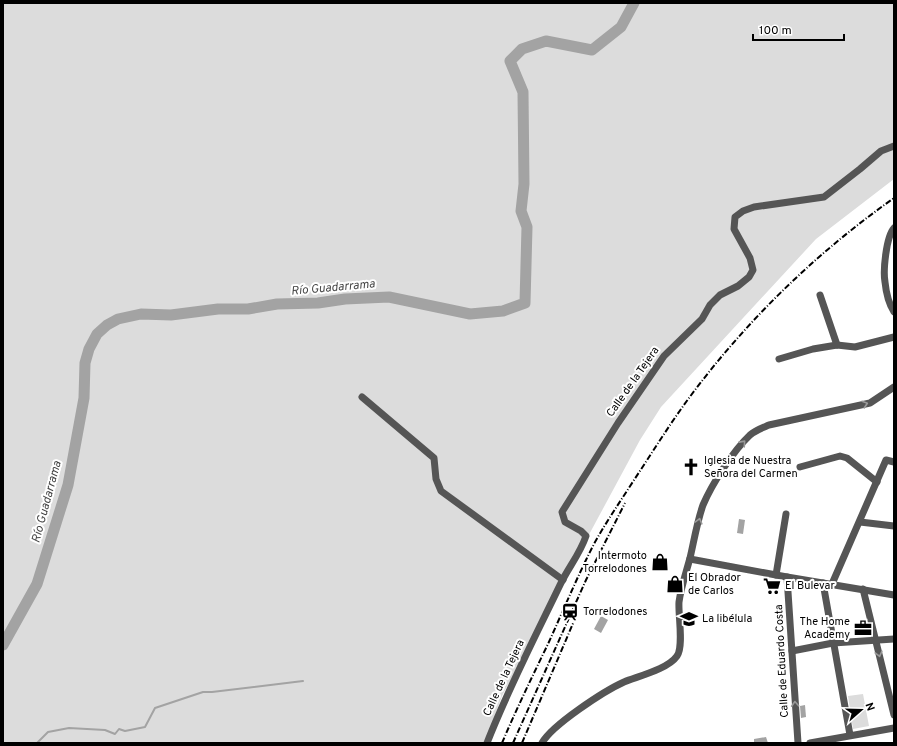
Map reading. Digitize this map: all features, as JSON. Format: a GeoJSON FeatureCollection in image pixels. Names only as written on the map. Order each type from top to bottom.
{"type":"FeatureCollection","features":[{"type":"Feature","properties":{"kind":"street","name":"Calle de la Tejera"},"geometry":{"type":"LineString","coordinates":[[487,743],[497,717],[563,580],[583,546],[586,536],[582,530],[565,522],[562,512],[618,423],[664,356],[702,319],[710,306],[720,295],[738,286],[749,277],[752,270],[750,258],[734,229],[735,217],[743,210],[754,207],[824,197],[881,151],[894,146]]}},
{"type":"Feature","properties":{"kind":"street"},"geometry":{"type":"LineString","coordinates":[[894,228],[887,242],[884,281],[891,307],[894,312]]}},
{"type":"Feature","properties":{"kind":"street"},"geometry":{"type":"LineString","coordinates":[[820,295],[837,345]]}},
{"type":"Feature","properties":{"kind":"street"},"geometry":{"type":"LineString","coordinates":[[779,359],[813,349],[837,345],[855,347],[894,337]]}},
{"type":"Feature","properties":{"kind":"street"},"geometry":{"type":"LineString","coordinates":[[542,743],[545,737],[554,729],[601,694],[622,683],[664,666],[678,655],[680,644],[680,601],[703,506],[710,490],[720,474],[739,448],[751,435],[759,429],[769,425],[870,403],[894,387]]}},
{"type":"Feature","properties":{"kind":"street"},"geometry":{"type":"LineString","coordinates":[[362,397],[434,458],[436,479],[441,491],[563,580]]}},
{"type":"Feature","properties":{"kind":"street"},"geometry":{"type":"LineString","coordinates":[[800,467],[840,456],[847,458],[877,482]]}},
{"type":"Feature","properties":{"kind":"street"},"geometry":{"type":"LineString","coordinates":[[832,584],[877,482],[890,461]]}},
{"type":"Feature","properties":{"kind":"street"},"geometry":{"type":"LineString","coordinates":[[776,575],[786,514]]}},
{"type":"Feature","properties":{"kind":"street"},"geometry":{"type":"LineString","coordinates":[[860,522],[894,526]]}},
{"type":"Feature","properties":{"kind":"street"},"geometry":{"type":"LineString","coordinates":[[690,559],[894,595]]}},
{"type":"Feature","properties":{"kind":"street","name":"Calle de Eduardo Costa"},"geometry":{"type":"LineString","coordinates":[[787,577],[798,743]]}},
{"type":"Feature","properties":{"kind":"street"},"geometry":{"type":"LineString","coordinates":[[823,583],[847,738]]}},
{"type":"Feature","properties":{"kind":"street"},"geometry":{"type":"LineString","coordinates":[[863,589],[894,715]]}},
{"type":"Feature","properties":{"kind":"street"},"geometry":{"type":"LineString","coordinates":[[792,651],[833,643],[894,639]]}},
{"type":"Feature","properties":{"kind":"street"},"geometry":{"type":"LineString","coordinates":[[810,743],[847,738],[894,728]]}},
{"type":"Feature","properties":{"kind":"shaded area"},"geometry":{"type":"Polygon","coordinates":[[[3,3],[894,3],[894,179],[816,239],[661,407],[640,440],[502,696],[485,743],[3,743],[3,3]]]}},
{"type":"Feature","properties":{"kind":"shaded area"},"geometry":{"type":"Polygon","coordinates":[[[739,519],[745,520],[743,534],[737,533],[739,519]]]}},
{"type":"Feature","properties":{"kind":"shaded area"},"geometry":{"type":"Polygon","coordinates":[[[601,616],[608,620],[601,633],[594,629],[601,616]]]}},
{"type":"Feature","properties":{"kind":"shaded area"},"geometry":{"type":"Polygon","coordinates":[[[863,694],[869,726],[853,729],[848,696],[863,694]]]}},
{"type":"Feature","properties":{"kind":"shaded area"},"geometry":{"type":"Polygon","coordinates":[[[805,705],[806,717],[801,718],[800,706],[805,705]]]}},
{"type":"Feature","properties":{"kind":"shaded area"},"geometry":{"type":"Polygon","coordinates":[[[766,737],[768,743],[754,743],[754,739],[766,737]]]}},
{"type":"Feature","properties":{"kind":"waterway","name":"Río Guadarrama"},"geometry":{"type":"LineString","coordinates":[[3,645],[37,584],[68,485],[84,398],[85,363],[89,349],[97,334],[107,325],[118,319],[141,314],[171,315],[218,309],[248,309],[277,304],[318,303],[345,299],[389,297],[470,314],[503,311],[525,303],[527,227],[521,211],[524,184],[523,92],[510,61],[522,49],[546,41],[592,50],[621,27],[634,3]]}},
{"type":"Feature","properties":{"kind":"waterway"},"geometry":{"type":"LineString","coordinates":[[33,743],[37,743],[48,732],[69,728],[105,730],[115,734],[119,729],[125,731],[145,727],[155,708],[203,692],[303,681]]}},
{"type":"Feature","properties":{"kind":"railway"},"geometry":{"type":"LineString","coordinates":[[502,743],[594,544],[613,512],[682,408],[711,370],[758,315],[810,265],[865,219],[894,198]]}},
{"type":"Feature","properties":{"kind":"railway"},"geometry":{"type":"LineString","coordinates":[[513,743],[586,580],[625,503]]}},
{"type":"Feature","properties":{"kind":"railway"},"geometry":{"type":"LineString","coordinates":[[522,743],[577,614]]}},
{"type":"Feature","properties":{"kind":"place","name":"Iglesia de Nuestra Señora del Carmen"},"geometry":{"type":"Point","coordinates":[691,467]}},
{"type":"Feature","properties":{"kind":"place","name":"Intermoto Torrelodones"},"geometry":{"type":"Point","coordinates":[660,562]}},
{"type":"Feature","properties":{"kind":"place","name":"El Obrador de Carlos"},"geometry":{"type":"Point","coordinates":[675,584]}},
{"type":"Feature","properties":{"kind":"place","name":"El Bulevar"},"geometry":{"type":"Point","coordinates":[772,586]}},
{"type":"Feature","properties":{"kind":"place","name":"Torrelodones"},"geometry":{"type":"Point","coordinates":[570,612]}},
{"type":"Feature","properties":{"kind":"place","name":"La libélula"},"geometry":{"type":"Point","coordinates":[689,619]}},
{"type":"Feature","properties":{"kind":"place","name":"The Home Academy"},"geometry":{"type":"Point","coordinates":[863,628]}}]}
